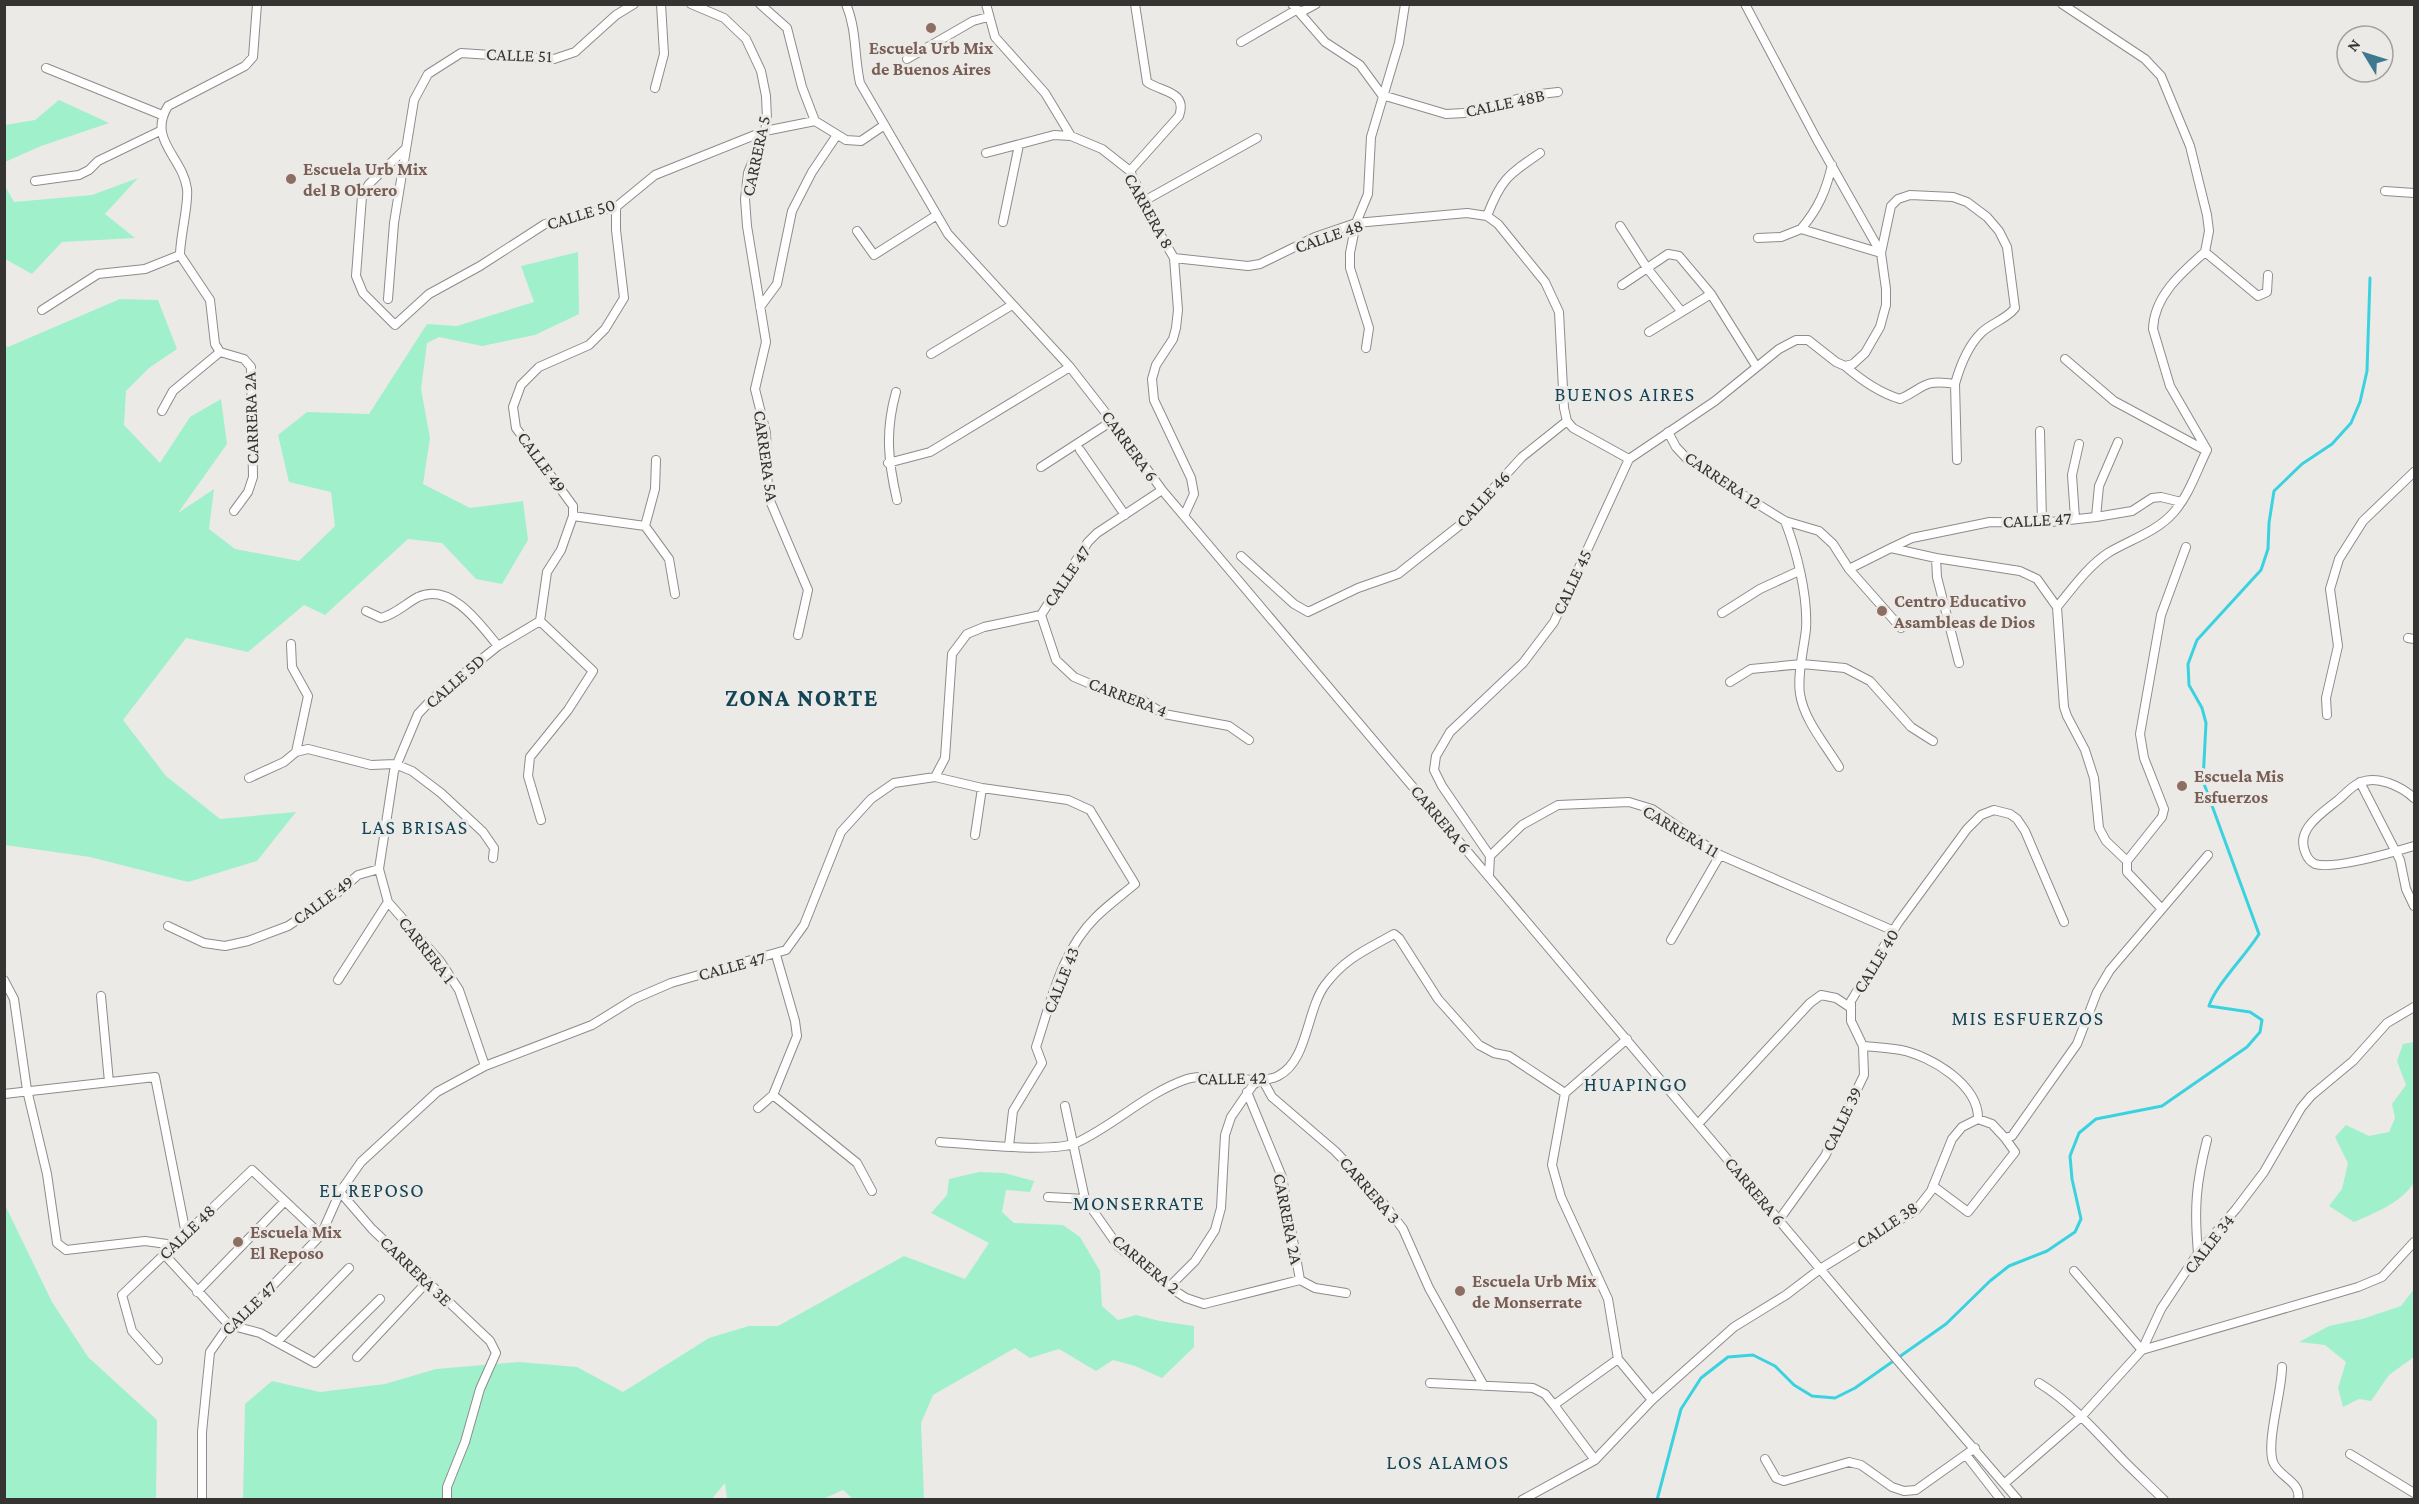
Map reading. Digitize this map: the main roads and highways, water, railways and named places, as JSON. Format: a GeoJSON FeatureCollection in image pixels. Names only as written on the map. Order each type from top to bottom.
{"type":"FeatureCollection","features":[{"type":"Feature","properties":{"kind":"waterway"},"geometry":{"type":"LineString","coordinates":[[1657,1500],[1681,1409],[1701,1378],[1728,1357],[1753,1355],[1775,1366],[1794,1385],[1812,1396],[1835,1398],[1855,1388],[1946,1324],[1990,1281],[2009,1266],[2047,1251],[2075,1232],[2081,1219],[2072,1179],[2070,1156],[2079,1133],[2096,1119],[2162,1106],[2247,1047],[2260,1032],[2262,1020],[2250,1012],[2209,1006],[2218,989],[2259,934],[2203,781],[2206,723],[2202,708],[2189,685],[2188,664],[2197,640],[2261,570],[2268,549],[2274,491],[2302,464],[2332,444],[2351,423],[2360,402],[2367,371],[2370,278]]}},
{"type":"Feature","properties":{"kind":"place","name":"Escuela Urb Mix de Buenos Aires"},"geometry":{"type":"Point","coordinates":[931,28]}},
{"type":"Feature","properties":{"kind":"place","name":"Escuela Urb Mix del B Obrero"},"geometry":{"type":"Point","coordinates":[291,179]}},
{"type":"Feature","properties":{"kind":"place","name":"Centro Educativo Asambleas de Dios"},"geometry":{"type":"Point","coordinates":[1882,611]}},
{"type":"Feature","properties":{"kind":"place","name":"Escuela Mis Esfuerzos"},"geometry":{"type":"Point","coordinates":[2182,786]}},
{"type":"Feature","properties":{"kind":"place","name":"Escuela Mix El Reposo"},"geometry":{"type":"Point","coordinates":[238,1242]}},
{"type":"Feature","properties":{"kind":"place","name":"Escuela Urb Mix de Monserrate"},"geometry":{"type":"Point","coordinates":[1460,1291]}},
{"type":"Feature","properties":{"kind":"district","name":"BUENOS AIRES"},"geometry":{"type":"Point","coordinates":[1625,394]}},
{"type":"Feature","properties":{"kind":"district","name":"ZONA NORTE"},"geometry":{"type":"Point","coordinates":[802,697]}},
{"type":"Feature","properties":{"kind":"district","name":"LAS BRISAS"},"geometry":{"type":"Point","coordinates":[415,827]}},
{"type":"Feature","properties":{"kind":"district","name":"MIS ESFUERZOS"},"geometry":{"type":"Point","coordinates":[2028,1018]}},
{"type":"Feature","properties":{"kind":"district","name":"HUAPINGO"},"geometry":{"type":"Point","coordinates":[1636,1084]}},
{"type":"Feature","properties":{"kind":"district","name":"EL REPOSO"},"geometry":{"type":"Point","coordinates":[372,1190]}},
{"type":"Feature","properties":{"kind":"district","name":"MONSERRATE"},"geometry":{"type":"Point","coordinates":[1139,1203]}},
{"type":"Feature","properties":{"kind":"district","name":"LOS ALAMOS"},"geometry":{"type":"Point","coordinates":[1448,1462]}}]}
